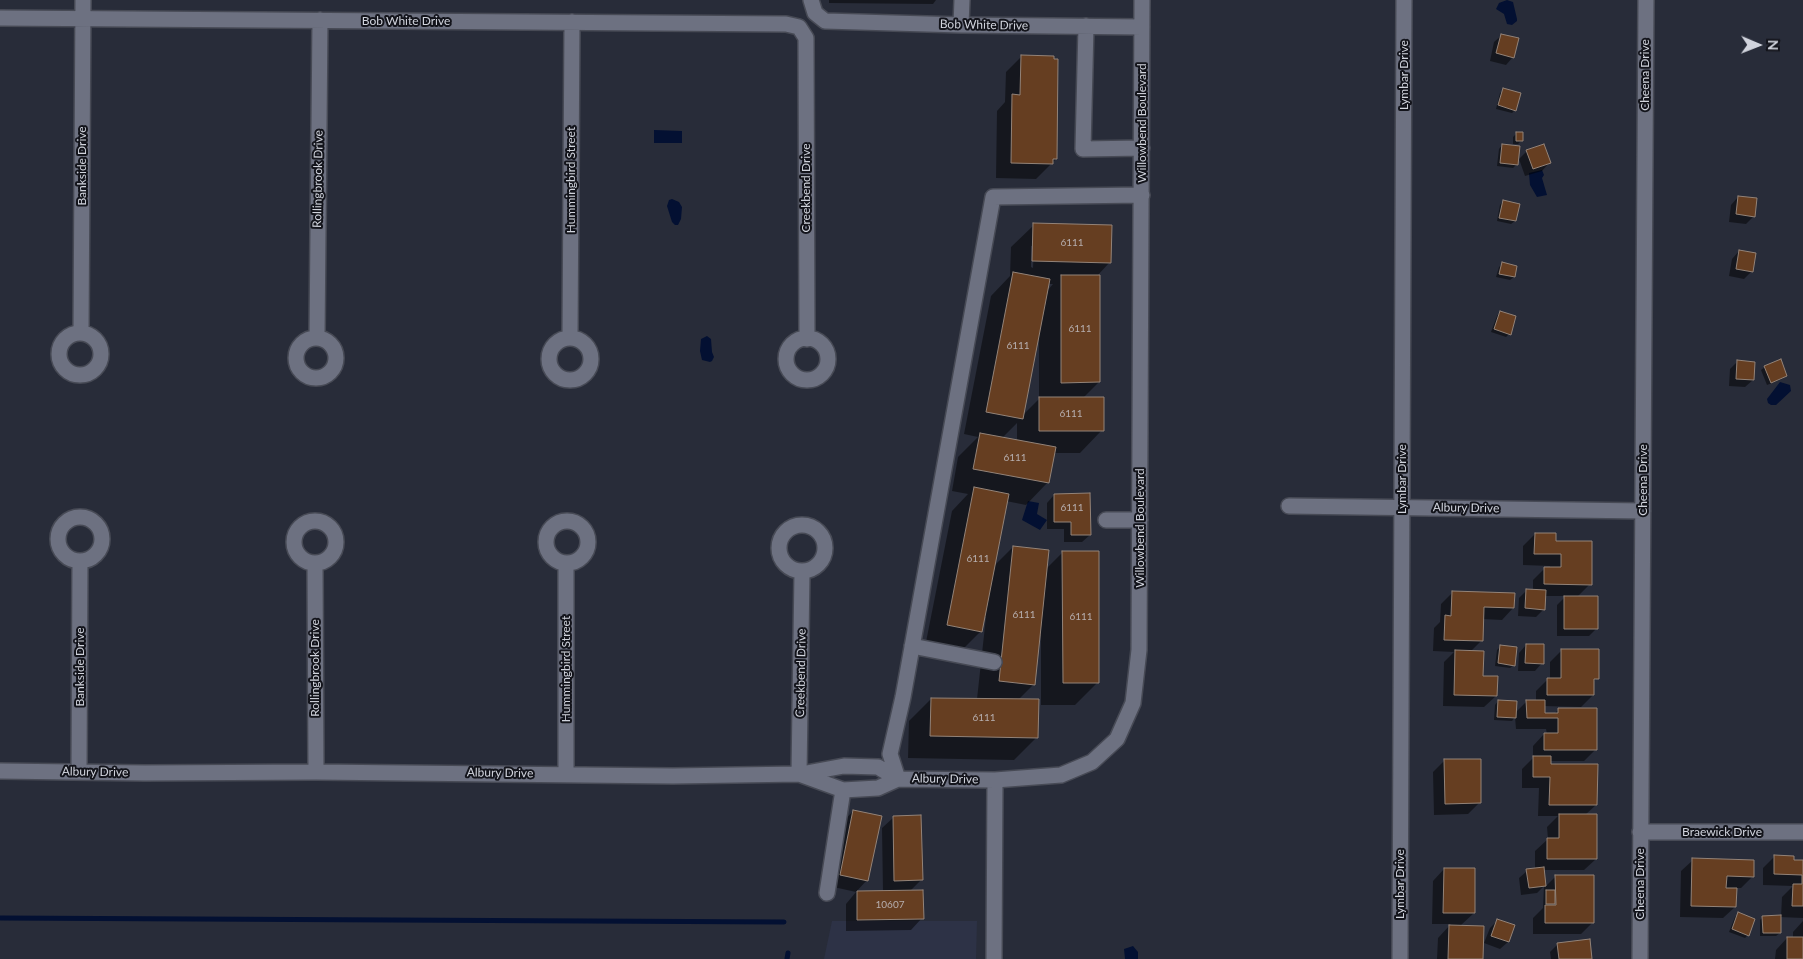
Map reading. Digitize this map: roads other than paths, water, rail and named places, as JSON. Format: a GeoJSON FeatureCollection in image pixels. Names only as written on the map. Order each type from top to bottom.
{"type":"FeatureCollection","features":[{"type":"Feature","properties":{"kind":"street","name":"Bankside Drive"},"geometry":{"type":"LineString","coordinates":[[80,333],[83,0]]}},
{"type":"Feature","properties":{"kind":"street","name":"Bob White Drive"},"geometry":{"type":"LineString","coordinates":[[811,0],[815,14],[825,22],[1142,27]]}},
{"type":"Feature","properties":{"kind":"street"},"geometry":{"type":"LineString","coordinates":[[962,0],[962,25]]}},
{"type":"Feature","properties":{"kind":"street","name":"Willowbend Boulevard"},"geometry":{"type":"LineString","coordinates":[[995,780],[1061,775],[1092,762],[1117,739],[1133,703],[1139,650],[1142,0]]}},
{"type":"Feature","properties":{"kind":"street","name":"Lymbar Drive"},"geometry":{"type":"LineString","coordinates":[[1400,959],[1404,0]]}},
{"type":"Feature","properties":{"kind":"street","name":"Cheena Drive"},"geometry":{"type":"LineString","coordinates":[[1640,959],[1646,0]]}},
{"type":"Feature","properties":{"kind":"street","name":"Bob White Drive"},"geometry":{"type":"LineString","coordinates":[[0,18],[786,24],[799,27],[806,38]]}},
{"type":"Feature","properties":{"kind":"street","name":"Rollingbrook Drive"},"geometry":{"type":"LineString","coordinates":[[317,338],[320,20]]}},
{"type":"Feature","properties":{"kind":"street","name":"Hummingbird Street"},"geometry":{"type":"LineString","coordinates":[[570,337],[572,22]]}},
{"type":"Feature","properties":{"kind":"street"},"geometry":{"type":"LineString","coordinates":[[1086,26],[1083,149],[1142,148]]}},
{"type":"Feature","properties":{"kind":"street","name":"Creekbend Drive"},"geometry":{"type":"LineString","coordinates":[[806,38],[807,339]]}},
{"type":"Feature","properties":{"kind":"street"},"geometry":{"type":"LineString","coordinates":[[898,778],[890,754],[912,646],[993,197],[1142,195]]}},
{"type":"Feature","properties":{"kind":"street","name":"Albury Drive"},"geometry":{"type":"LineString","coordinates":[[1289,506],[1642,511]]}},
{"type":"Feature","properties":{"kind":"street"},"geometry":{"type":"LineString","coordinates":[[1106,520],[1140,520]]}},
{"type":"Feature","properties":{"kind":"street","name":"Bankside Drive"},"geometry":{"type":"LineString","coordinates":[[79,771],[80,562]]}},
{"type":"Feature","properties":{"kind":"street","name":"Rollingbrook Drive"},"geometry":{"type":"LineString","coordinates":[[315,564],[316,772]]}},
{"type":"Feature","properties":{"kind":"street","name":"Hummingbird Street"},"geometry":{"type":"LineString","coordinates":[[566,564],[566,774]]}},
{"type":"Feature","properties":{"kind":"street","name":"Creekbend Drive"},"geometry":{"type":"LineString","coordinates":[[799,774],[802,572]]}},
{"type":"Feature","properties":{"kind":"street"},"geometry":{"type":"LineString","coordinates":[[912,646],[994,662]]}},
{"type":"Feature","properties":{"kind":"street"},"geometry":{"type":"LineString","coordinates":[[799,774],[844,766],[878,767],[898,778]]}},
{"type":"Feature","properties":{"kind":"street","name":"Albury Drive"},"geometry":{"type":"LineString","coordinates":[[0,771],[673,776],[799,774],[843,790],[878,788],[898,778],[995,780]]}},
{"type":"Feature","properties":{"kind":"street"},"geometry":{"type":"LineString","coordinates":[[994,959],[995,780]]}},
{"type":"Feature","properties":{"kind":"street"},"geometry":{"type":"LineString","coordinates":[[827,892],[843,790]]}},
{"type":"Feature","properties":{"kind":"street","name":"Braewick Drive"},"geometry":{"type":"LineString","coordinates":[[1640,832],[1803,832]]}},
{"type":"Feature","properties":{"kind":"water"},"geometry":{"type":"Polygon","coordinates":[[[1507,0],[1513,2],[1517,19],[1512,25],[1507,24],[1504,14],[1496,9],[1499,3],[1507,0]]]}},
{"type":"Feature","properties":{"kind":"water"},"geometry":{"type":"Polygon","coordinates":[[[654,130],[682,131],[682,143],[654,143],[654,130]]]}},
{"type":"Feature","properties":{"kind":"water"},"geometry":{"type":"Polygon","coordinates":[[[1542,170],[1544,175],[1542,178],[1547,195],[1537,197],[1530,185],[1529,173],[1542,170]]]}},
{"type":"Feature","properties":{"kind":"water"},"geometry":{"type":"Polygon","coordinates":[[[672,199],[679,202],[682,207],[681,219],[678,225],[672,222],[667,206],[669,200],[672,199]]]}},
{"type":"Feature","properties":{"kind":"water"},"geometry":{"type":"Polygon","coordinates":[[[707,336],[711,339],[714,357],[710,362],[702,360],[700,351],[701,339],[707,336]]]}},
{"type":"Feature","properties":{"kind":"water"},"geometry":{"type":"Polygon","coordinates":[[[1780,382],[1790,385],[1791,391],[1776,405],[1771,405],[1767,399],[1780,382]]]}},
{"type":"Feature","properties":{"kind":"water"},"geometry":{"type":"Polygon","coordinates":[[[1028,501],[1039,503],[1037,514],[1047,520],[1040,530],[1022,520],[1028,501]]]}},
{"type":"Feature","properties":{"kind":"water"},"geometry":{"type":"Polygon","coordinates":[[[1133,946],[1138,952],[1138,959],[1125,959],[1124,949],[1133,946]]]}},
{"type":"Feature","properties":{"kind":"waterway"},"geometry":{"type":"LineString","coordinates":[[0,918],[784,922]]}},
{"type":"Feature","properties":{"kind":"waterway"},"geometry":{"type":"LineString","coordinates":[[787,959],[788,953]]}}]}
